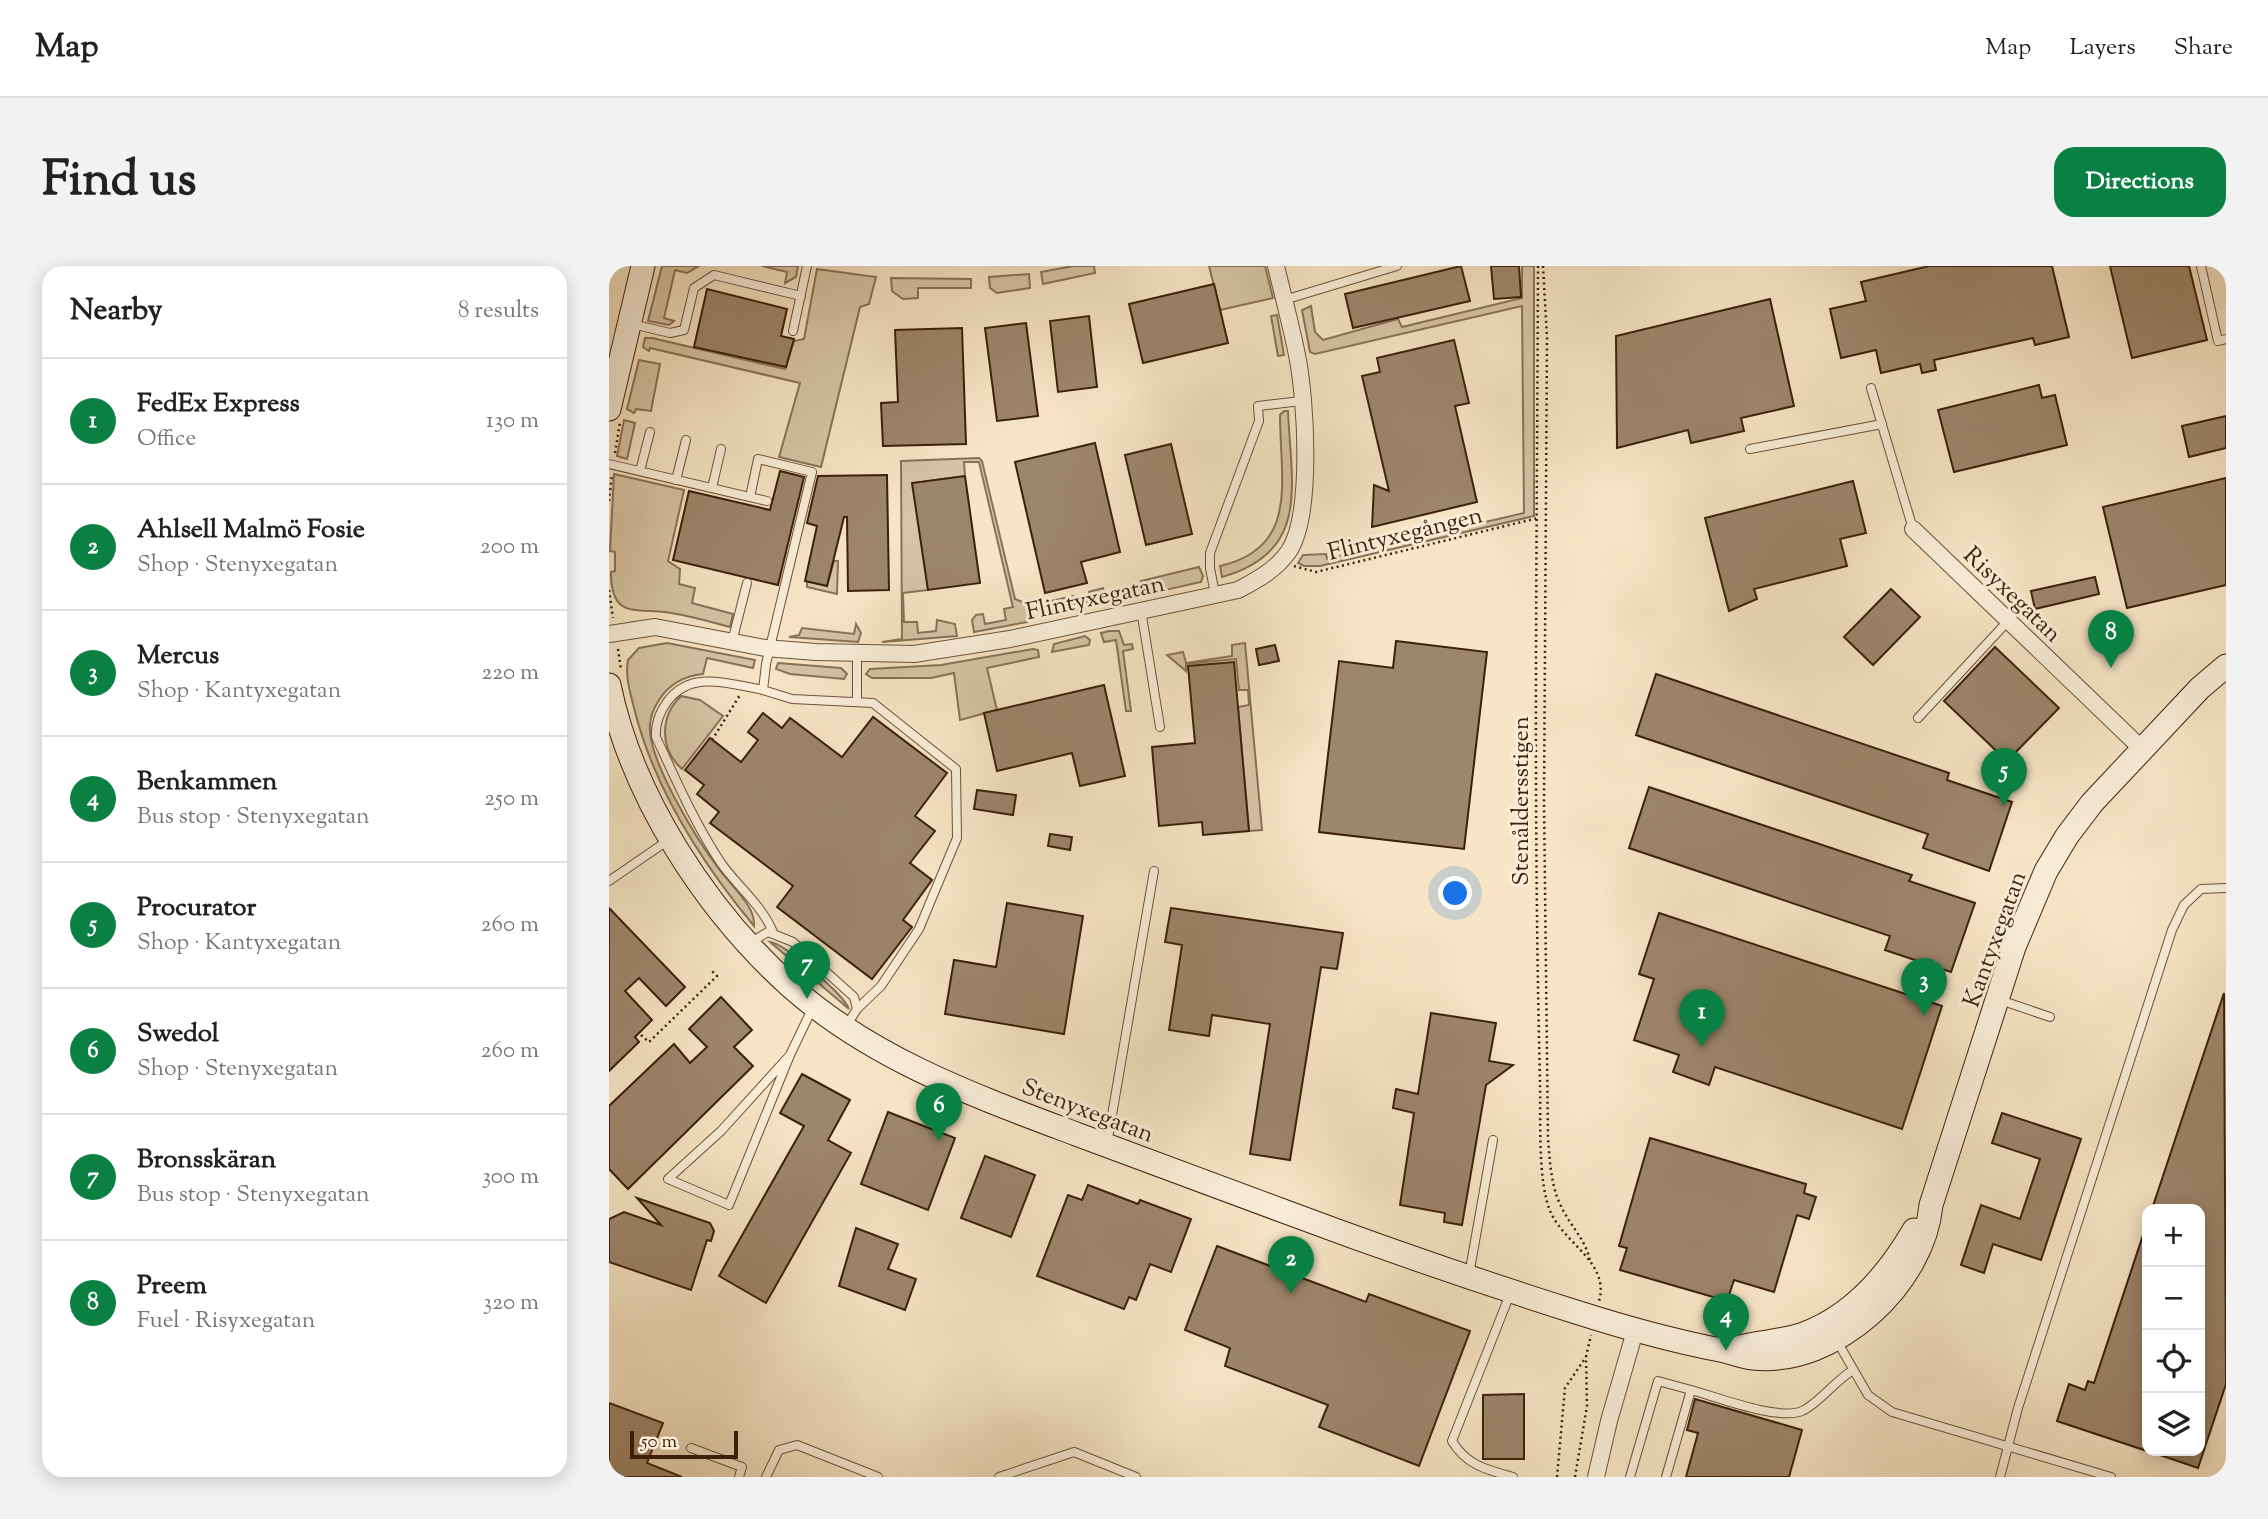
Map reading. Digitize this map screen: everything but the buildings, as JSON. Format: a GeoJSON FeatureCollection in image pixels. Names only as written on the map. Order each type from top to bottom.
{"type":"FeatureCollection","features":[{"type":"Feature","properties":{"kind":"street"},"geometry":{"type":"LineString","coordinates":[[609,409],[624,332],[643,266]]}},
{"type":"Feature","properties":{"kind":"street","name":"Flintyxegatan"},"geometry":{"type":"LineString","coordinates":[[609,634],[655,627],[771,648],[857,654],[914,654],[959,648],[1238,590],[1258,580],[1282,559],[1297,534],[1305,497],[1298,358],[1276,266]]}},
{"type":"Feature","properties":{"kind":"street","name":"Risyxegatan"},"geometry":{"type":"LineString","coordinates":[[1913,529],[2142,750]]}},
{"type":"Feature","properties":{"kind":"street","name":"Kantyxegatan"},"geometry":{"type":"LineString","coordinates":[[1832,1332],[1894,1291],[1924,1240],[1931,1205],[2028,910],[2053,859],[2092,803],[2226,666]]}},
{"type":"Feature","properties":{"kind":"street","name":"Stenyxegatan"},"geometry":{"type":"LineString","coordinates":[[609,685],[628,744],[671,838],[712,903],[749,944],[814,1004],[851,1018],[910,1066],[958,1088],[1107,1145],[1468,1278],[1635,1331],[1726,1350],[1800,1335],[1832,1332]]}},
{"type":"Feature","properties":{"kind":"street"},"geometry":{"type":"LineString","coordinates":[[1596,1477],[1635,1331]]}},
{"type":"Feature","properties":{"kind":"lane"},"geometry":{"type":"LineString","coordinates":[[793,331],[807,266]]}},
{"type":"Feature","properties":{"kind":"lane"},"geometry":{"type":"LineString","coordinates":[[1284,300],[1397,266]]}},
{"type":"Feature","properties":{"kind":"lane"},"geometry":{"type":"LineString","coordinates":[[2201,266],[2218,341],[2226,339]]}},
{"type":"Feature","properties":{"kind":"lane"},"geometry":{"type":"LineString","coordinates":[[624,332],[670,333],[684,330],[694,288],[715,275],[801,296]]}},
{"type":"Feature","properties":{"kind":"lane"},"geometry":{"type":"LineString","coordinates":[[1871,387],[1913,529]]}},
{"type":"Feature","properties":{"kind":"lane"},"geometry":{"type":"LineString","coordinates":[[1215,594],[1209,568],[1210,553],[1259,421],[1258,406],[1301,401]]}},
{"type":"Feature","properties":{"kind":"lane"},"geometry":{"type":"LineString","coordinates":[[1750,449],[1882,424]]}},
{"type":"Feature","properties":{"kind":"lane"},"geometry":{"type":"LineString","coordinates":[[640,471],[650,432]]}},
{"type":"Feature","properties":{"kind":"lane"},"geometry":{"type":"LineString","coordinates":[[676,480],[686,440]]}},
{"type":"Feature","properties":{"kind":"lane"},"geometry":{"type":"LineString","coordinates":[[712,488],[721,449]]}},
{"type":"Feature","properties":{"kind":"lane"},"geometry":{"type":"LineString","coordinates":[[750,497],[758,459],[812,472],[771,648],[764,690]]}},
{"type":"Feature","properties":{"kind":"lane"},"geometry":{"type":"LineString","coordinates":[[609,464],[767,501]]}},
{"type":"Feature","properties":{"kind":"lane"},"geometry":{"type":"LineString","coordinates":[[733,642],[747,583]]}},
{"type":"Feature","properties":{"kind":"lane"},"geometry":{"type":"LineString","coordinates":[[1141,610],[1160,727]]}},
{"type":"Feature","properties":{"kind":"lane"},"geometry":{"type":"LineString","coordinates":[[1918,718],[2008,621]]}},
{"type":"Feature","properties":{"kind":"lane"},"geometry":{"type":"LineString","coordinates":[[857,654],[857,702]]}},
{"type":"Feature","properties":{"kind":"lane"},"geometry":{"type":"LineString","coordinates":[[705,680],[764,690],[792,699],[873,703],[956,769],[957,838],[919,929],[881,986],[851,1018],[854,997],[793,942],[773,932],[766,915],[722,864],[698,823],[656,737],[655,727],[663,707],[688,683],[705,680]]}},
{"type":"Feature","properties":{"kind":"lane"},"geometry":{"type":"LineString","coordinates":[[609,881],[671,838]]}},
{"type":"Feature","properties":{"kind":"lane"},"geometry":{"type":"LineString","coordinates":[[1107,1145],[1154,871]]}},
{"type":"Feature","properties":{"kind":"lane"},"geometry":{"type":"LineString","coordinates":[[2000,1477],[2018,1408],[2172,930],[2184,905],[2201,889],[2226,888]]}},
{"type":"Feature","properties":{"kind":"lane"},"geometry":{"type":"LineString","coordinates":[[749,944],[759,936],[773,932]]}},
{"type":"Feature","properties":{"kind":"lane"},"geometry":{"type":"LineString","coordinates":[[1998,1000],[2050,1017]]}},
{"type":"Feature","properties":{"kind":"lane"},"geometry":{"type":"LineString","coordinates":[[790,1055],[721,1131],[668,1179],[729,1205],[790,1055],[814,1004]]}},
{"type":"Feature","properties":{"kind":"lane"},"geometry":{"type":"LineString","coordinates":[[1468,1278],[1493,1140]]}},
{"type":"Feature","properties":{"kind":"lane"},"geometry":{"type":"LineString","coordinates":[[1511,1292],[1452,1441],[1460,1455],[1480,1469],[1513,1477]]}},
{"type":"Feature","properties":{"kind":"lane"},"geometry":{"type":"LineString","coordinates":[[1832,1332],[1868,1395],[1892,1412],[2111,1477]]}},
{"type":"Feature","properties":{"kind":"lane"},"geometry":{"type":"LineString","coordinates":[[1630,1477],[1658,1381],[1785,1415],[1804,1411],[1836,1381],[1853,1370]]}},
{"type":"Feature","properties":{"kind":"lane"},"geometry":{"type":"LineString","coordinates":[[1666,1477],[1691,1390]]}},
{"type":"Feature","properties":{"kind":"lane"},"geometry":{"type":"LineString","coordinates":[[766,1477],[779,1450],[797,1445],[878,1477]]}},
{"type":"Feature","properties":{"kind":"lane"},"geometry":{"type":"LineString","coordinates":[[691,1448],[742,1467],[739,1477]]}},
{"type":"Feature","properties":{"kind":"lane"},"geometry":{"type":"LineString","coordinates":[[999,1477],[1074,1452],[1136,1477]]}},
{"type":"Feature","properties":{"kind":"path","name":"Stenåldersstigen"},"geometry":{"type":"LineString","coordinates":[[1538,266],[1538,986],[1542,1156],[1550,1210],[1569,1239],[1590,1261],[1601,1283],[1586,1357]]}},
{"type":"Feature","properties":{"kind":"path"},"geometry":{"type":"LineString","coordinates":[[1543,266],[1547,338],[1544,802],[1548,1139],[1551,1168],[1560,1206],[1587,1247],[1590,1261]]}},
{"type":"Feature","properties":{"kind":"path","name":"Flintyxegången"},"geometry":{"type":"LineString","coordinates":[[1282,559],[1298,568],[1316,572],[1538,518]]}},
{"type":"Feature","properties":{"kind":"path"},"geometry":{"type":"LineString","coordinates":[[712,740],[745,687]]}},
{"type":"Feature","properties":{"kind":"path"},"geometry":{"type":"LineString","coordinates":[[641,1035],[649,1042],[717,976],[712,971]]}},
{"type":"Feature","properties":{"kind":"path"},"geometry":{"type":"LineString","coordinates":[[1557,1477],[1565,1388],[1586,1357]]}},
{"type":"Feature","properties":{"kind":"path"},"geometry":{"type":"LineString","coordinates":[[1575,1477],[1589,1385],[1586,1357]]}},
{"type":"Feature","properties":{"kind":"shaded area"},"geometry":{"type":"Polygon","coordinates":[[[662,266],[699,266],[687,273],[675,270],[664,318],[674,321],[669,325],[648,321],[662,266]]]}},
{"type":"Feature","properties":{"kind":"shaded area"},"geometry":{"type":"Polygon","coordinates":[[[762,266],[798,266],[796,277],[785,283],[787,272],[762,266]]]}},
{"type":"Feature","properties":{"kind":"shaded area"},"geometry":{"type":"Polygon","coordinates":[[[1073,266],[1094,266],[1095,273],[1043,284],[1041,272],[1073,266]]]}},
{"type":"Feature","properties":{"kind":"shaded area"},"geometry":{"type":"Polygon","coordinates":[[[1209,266],[1265,266],[1273,298],[1220,310],[1209,266]]]}},
{"type":"Feature","properties":{"kind":"shaded area"},"geometry":{"type":"Polygon","coordinates":[[[1522,266],[1534,266],[1534,516],[1320,566],[1304,566],[1298,563],[1303,555],[1326,554],[1327,559],[1524,513],[1522,306],[1315,354],[1310,352],[1302,310],[1311,306],[1315,332],[1323,340],[1398,319],[1402,327],[1522,298],[1522,266]]]}},
{"type":"Feature","properties":{"kind":"shaded area"},"geometry":{"type":"Polygon","coordinates":[[[817,269],[876,277],[869,304],[860,307],[821,467],[779,457],[800,383],[650,348],[649,351],[643,347],[645,338],[652,338],[785,369],[794,341],[804,339],[817,269]]]}},
{"type":"Feature","properties":{"kind":"shaded area"},"geometry":{"type":"Polygon","coordinates":[[[1029,274],[1030,288],[997,293],[990,288],[989,277],[1029,274]]]}},
{"type":"Feature","properties":{"kind":"shaded area"},"geometry":{"type":"Polygon","coordinates":[[[891,278],[971,279],[971,288],[918,288],[918,298],[903,299],[892,291],[891,278]]]}},
{"type":"Feature","properties":{"kind":"shaded area"},"geometry":{"type":"Polygon","coordinates":[[[1277,315],[1284,355],[1278,356],[1271,316],[1277,315]]]}},
{"type":"Feature","properties":{"kind":"shaded area"},"geometry":{"type":"Polygon","coordinates":[[[639,360],[660,364],[651,411],[636,409],[634,413],[627,409],[639,360]]]}},
{"type":"Feature","properties":{"kind":"shaded area"},"geometry":{"type":"Polygon","coordinates":[[[1288,411],[1292,489],[1283,533],[1270,551],[1251,566],[1222,577],[1220,566],[1246,557],[1263,544],[1274,527],[1280,508],[1282,487],[1280,415],[1288,411]]]}},
{"type":"Feature","properties":{"kind":"shaded area"},"geometry":{"type":"Polygon","coordinates":[[[624,420],[635,423],[627,459],[617,456],[624,420]]]}},
{"type":"Feature","properties":{"kind":"shaded area"},"geometry":{"type":"Polygon","coordinates":[[[979,458],[982,461],[1015,599],[1027,604],[1030,619],[1027,622],[974,632],[972,620],[976,615],[983,614],[985,624],[1006,620],[1004,609],[1013,607],[979,462],[964,462],[965,476],[913,483],[928,590],[903,593],[904,622],[917,622],[918,633],[936,631],[937,620],[955,624],[957,636],[882,642],[902,639],[901,461],[979,458]]]}},
{"type":"Feature","properties":{"kind":"shaded area"},"geometry":{"type":"Polygon","coordinates":[[[614,474],[684,490],[668,561],[680,569],[679,584],[695,588],[692,603],[733,614],[730,627],[678,614],[628,609],[621,605],[612,588],[611,572],[615,571],[615,552],[610,551],[614,474]]]}},
{"type":"Feature","properties":{"kind":"shaded area"},"geometry":{"type":"Polygon","coordinates":[[[834,561],[838,561],[837,594],[807,587],[807,581],[827,586],[834,561]]]}},
{"type":"Feature","properties":{"kind":"shaded area"},"geometry":{"type":"Polygon","coordinates":[[[1199,567],[1203,576],[1201,582],[1143,595],[1137,588],[1142,587],[1141,581],[1199,567]]]}},
{"type":"Feature","properties":{"kind":"shaded area"},"geometry":{"type":"Polygon","coordinates":[[[1103,588],[1105,596],[1126,591],[1125,599],[1047,617],[1047,602],[1073,596],[1075,604],[1090,601],[1089,592],[1103,588]]]}},
{"type":"Feature","properties":{"kind":"shaded area"},"geometry":{"type":"Polygon","coordinates":[[[856,624],[861,633],[858,642],[789,637],[799,635],[802,628],[854,634],[856,624]]]}},
{"type":"Feature","properties":{"kind":"shaded area"},"geometry":{"type":"Polygon","coordinates":[[[1119,631],[1124,645],[1132,644],[1133,649],[1123,651],[1131,711],[1126,711],[1116,640],[1104,642],[1101,633],[1119,631]]]}},
{"type":"Feature","properties":{"kind":"shaded area"},"geometry":{"type":"Polygon","coordinates":[[[1085,636],[1090,640],[1089,645],[1052,652],[1054,644],[1085,636]]]}},
{"type":"Feature","properties":{"kind":"shaded area"},"geometry":{"type":"Polygon","coordinates":[[[667,643],[755,660],[753,668],[707,658],[703,674],[678,682],[667,689],[653,711],[650,727],[659,763],[677,802],[710,856],[747,903],[754,918],[754,926],[734,902],[682,823],[667,796],[643,738],[628,684],[628,660],[639,648],[667,643]]]}},
{"type":"Feature","properties":{"kind":"shaded area"},"geometry":{"type":"Polygon","coordinates":[[[1245,643],[1262,830],[1249,831],[1238,707],[1249,705],[1248,690],[1239,690],[1236,659],[1186,664],[1186,671],[1167,655],[1183,652],[1186,663],[1232,656],[1232,645],[1245,643]]]}},
{"type":"Feature","properties":{"kind":"shaded area"},"geometry":{"type":"Polygon","coordinates":[[[1038,650],[1039,657],[987,668],[997,710],[960,720],[954,673],[931,678],[872,678],[866,674],[870,669],[941,665],[1038,650]]]}},
{"type":"Feature","properties":{"kind":"shaded area"},"geometry":{"type":"Polygon","coordinates":[[[778,663],[841,668],[847,674],[844,679],[790,674],[776,669],[778,663]]]}},
{"type":"Feature","properties":{"kind":"shaded area"},"geometry":{"type":"Polygon","coordinates":[[[681,696],[700,700],[723,716],[682,769],[669,752],[665,733],[669,713],[681,696]]]}},
{"type":"Feature","properties":{"kind":"shaded area"},"geometry":{"type":"Polygon","coordinates":[[[770,942],[788,951],[813,971],[836,992],[849,1009],[770,942]]]}},
{"type":"Feature","properties":{"kind":"place","name":"Preem"},"geometry":{"type":"Point","coordinates":[2111,668]}},
{"type":"Feature","properties":{"kind":"place","name":"Procurator"},"geometry":{"type":"Point","coordinates":[2004,806]}},
{"type":"Feature","properties":{"kind":"place","name":"Bronsskäran"},"geometry":{"type":"Point","coordinates":[807,999]}},
{"type":"Feature","properties":{"kind":"place","name":"Mercus"},"geometry":{"type":"Point","coordinates":[1924,1016]}},
{"type":"Feature","properties":{"kind":"place","name":"FedEx Express"},"geometry":{"type":"Point","coordinates":[1702,1047]}},
{"type":"Feature","properties":{"kind":"place","name":"Swedol"},"geometry":{"type":"Point","coordinates":[939,1141]}},
{"type":"Feature","properties":{"kind":"place","name":"Ahlsell Malmö Fosie"},"geometry":{"type":"Point","coordinates":[1291,1294]}},
{"type":"Feature","properties":{"kind":"place","name":"Benkammen"},"geometry":{"type":"Point","coordinates":[1726,1351]}}]}
